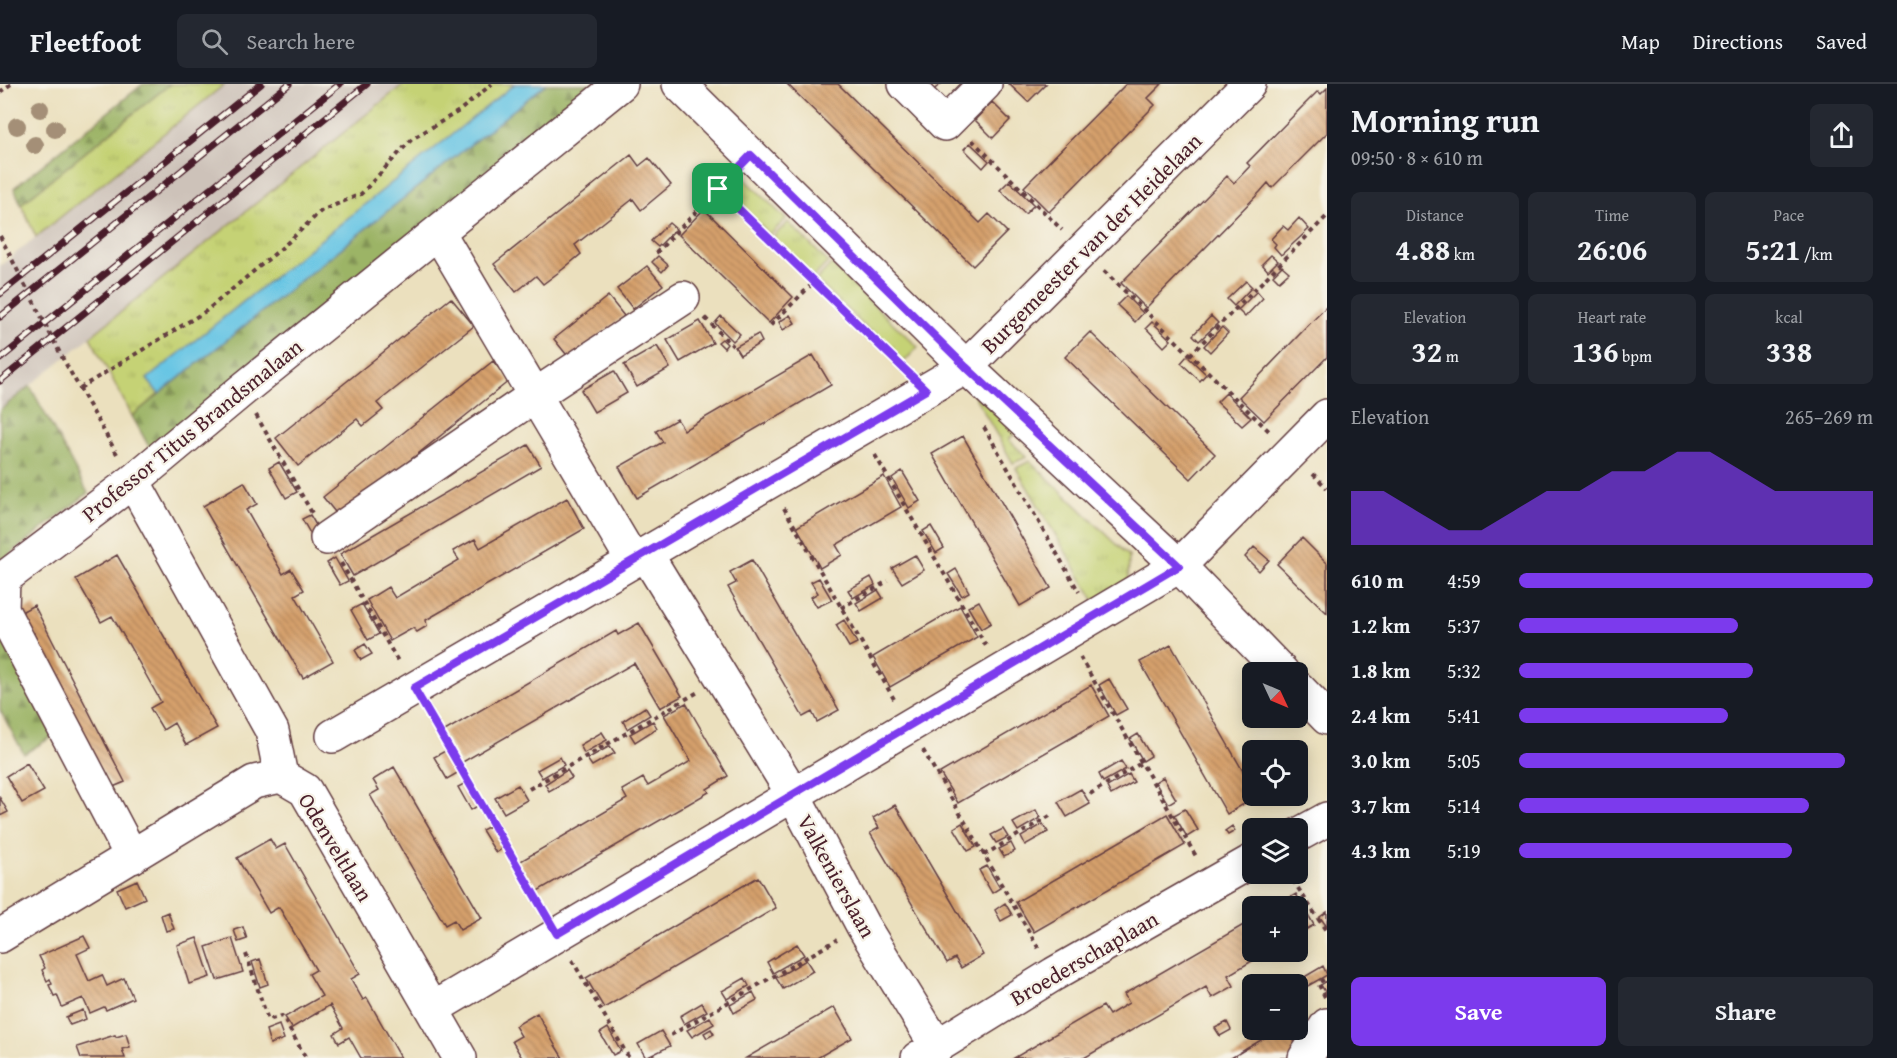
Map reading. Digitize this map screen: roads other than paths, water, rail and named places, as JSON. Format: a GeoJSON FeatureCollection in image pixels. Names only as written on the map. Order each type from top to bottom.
{"type":"FeatureCollection","features":[{"type":"Feature","properties":{"kind":"street","name":"Professor Titus Brandsmalaan"},"geometry":{"type":"LineString","coordinates":[[132,857],[2,610],[3,579],[133,481],[621,84]]}},
{"type":"Feature","properties":{"kind":"street"},"geometry":{"type":"LineString","coordinates":[[679,84],[966,367],[1179,566],[1272,662]]}},
{"type":"Feature","properties":{"kind":"street"},"geometry":{"type":"LineString","coordinates":[[905,84],[945,124],[984,84]]}},
{"type":"Feature","properties":{"kind":"street","name":"Burgemeester van der Heidelaan"},"geometry":{"type":"LineString","coordinates":[[333,736],[966,367],[1249,84]]}},
{"type":"Feature","properties":{"kind":"street","name":"Valkenierslaan"},"geometry":{"type":"LineString","coordinates":[[438,232],[534,396],[639,557],[722,678],[793,794],[927,1052]]}},
{"type":"Feature","properties":{"kind":"street"},"geometry":{"type":"LineString","coordinates":[[327,538],[534,396],[683,298]]}},
{"type":"Feature","properties":{"kind":"street"},"geometry":{"type":"LineString","coordinates":[[432,1010],[1179,566],[1327,416]]}},
{"type":"Feature","properties":{"kind":"street","name":"Odenveltlaan"},"geometry":{"type":"LineString","coordinates":[[133,481],[272,731],[281,776],[305,790],[460,1058]]}},
{"type":"Feature","properties":{"kind":"street"},"geometry":{"type":"LineString","coordinates":[[1308,698],[1327,718]]}},
{"type":"Feature","properties":{"kind":"street"},"geometry":{"type":"LineString","coordinates":[[0,936],[254,782],[281,776]]}},
{"type":"Feature","properties":{"kind":"street"},"geometry":{"type":"LineString","coordinates":[[1308,829],[1327,819]]}},
{"type":"Feature","properties":{"kind":"street","name":"Broederschaplaan"},"geometry":{"type":"LineString","coordinates":[[927,1052],[1054,974],[1242,867]]}},
{"type":"Feature","properties":{"kind":"street"},"geometry":{"type":"LineString","coordinates":[[1305,1058],[1327,1025]]}},
{"type":"Feature","properties":{"kind":"water"},"geometry":{"type":"Polygon","coordinates":[[[515,84],[546,84],[159,394],[147,379],[515,84]]]}},
{"type":"Feature","properties":{"kind":"railway"},"geometry":{"type":"LineString","coordinates":[[0,294],[261,84]]}},
{"type":"Feature","properties":{"kind":"railway"},"geometry":{"type":"LineString","coordinates":[[0,317],[289,84]]}},
{"type":"Feature","properties":{"kind":"railway"},"geometry":{"type":"LineString","coordinates":[[0,359],[340,84]]}},
{"type":"Feature","properties":{"kind":"railway"},"geometry":{"type":"LineString","coordinates":[[0,381],[367,84]]}}]}
